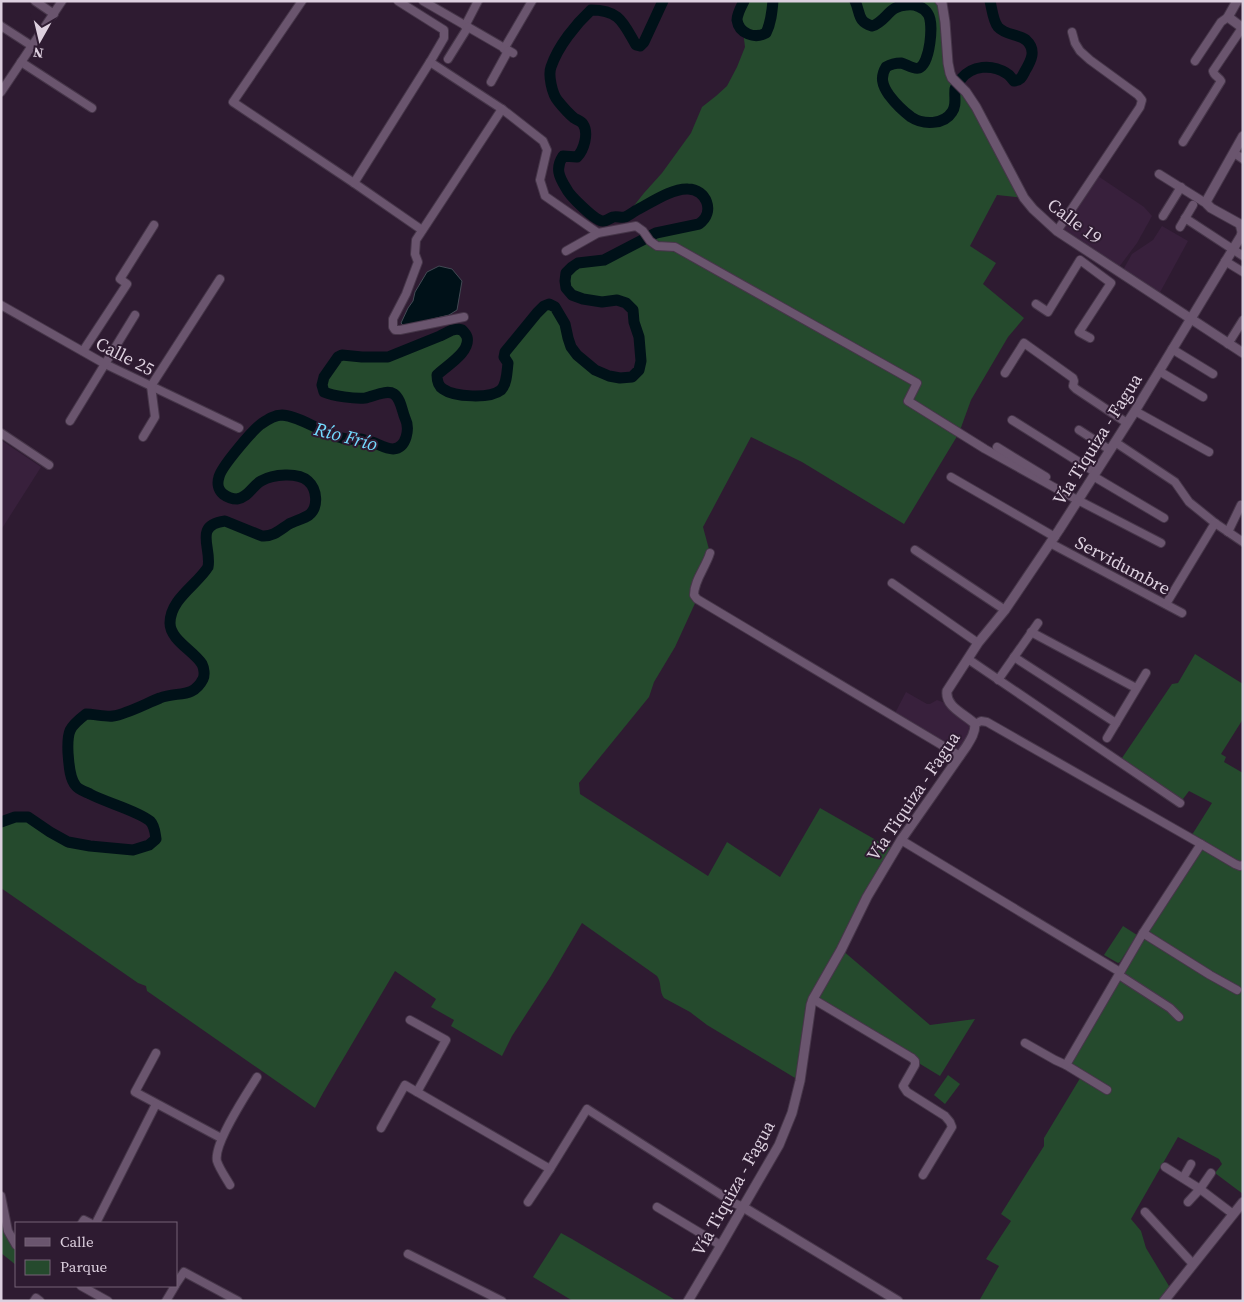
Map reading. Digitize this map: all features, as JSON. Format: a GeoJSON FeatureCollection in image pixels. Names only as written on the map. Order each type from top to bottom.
{"type":"FeatureCollection","features":[{"type":"Feature","properties":{"kind":"street"},"geometry":{"type":"LineString","coordinates":[[35,1],[54,14]]}},
{"type":"Feature","properties":{"kind":"street"},"geometry":{"type":"LineString","coordinates":[[1,92],[62,1]]}},
{"type":"Feature","properties":{"kind":"street"},"geometry":{"type":"LineString","coordinates":[[302,1],[233,102],[422,230]]}},
{"type":"Feature","properties":{"kind":"street"},"geometry":{"type":"LineString","coordinates":[[354,183],[444,38],[444,30],[398,1]]}},
{"type":"Feature","properties":{"kind":"street"},"geometry":{"type":"LineString","coordinates":[[424,1],[508,51]]}},
{"type":"Feature","properties":{"kind":"street"},"geometry":{"type":"LineString","coordinates":[[448,59],[478,1]]}},
{"type":"Feature","properties":{"kind":"street"},"geometry":{"type":"LineString","coordinates":[[491,82],[532,1]]}},
{"type":"Feature","properties":{"kind":"street","name":"Calle 19"},"geometry":{"type":"LineString","coordinates":[[940,1],[945,22],[948,63],[952,78],[966,92],[976,107],[1024,198],[1033,209],[1057,231],[1243,353]]}},
{"type":"Feature","properties":{"kind":"street"},"geometry":{"type":"LineString","coordinates":[[1195,61],[1221,22],[1228,17],[1237,1]]}},
{"type":"Feature","properties":{"kind":"street"},"geometry":{"type":"LineString","coordinates":[[1183,142],[1221,81],[1213,71],[1243,28],[1228,17]]}},
{"type":"Feature","properties":{"kind":"street"},"geometry":{"type":"LineString","coordinates":[[1,26],[32,46]]}},
{"type":"Feature","properties":{"kind":"street"},"geometry":{"type":"LineString","coordinates":[[1057,231],[1140,107],[1142,100],[1080,51],[1072,32]]}},
{"type":"Feature","properties":{"kind":"street"},"geometry":{"type":"LineString","coordinates":[[21,62],[92,108]]}},
{"type":"Feature","properties":{"kind":"street"},"geometry":{"type":"LineString","coordinates":[[430,62],[502,109],[543,141],[547,150],[540,180],[545,196],[598,233]]}},
{"type":"Feature","properties":{"kind":"street"},"geometry":{"type":"LineString","coordinates":[[464,317],[400,330],[395,330],[392,327],[393,319],[406,294],[418,262],[415,254],[416,240],[502,109]]}},
{"type":"Feature","properties":{"kind":"street"},"geometry":{"type":"LineString","coordinates":[[1160,174],[1207,204],[1208,196],[1243,136]]}},
{"type":"Feature","properties":{"kind":"street"},"geometry":{"type":"LineString","coordinates":[[1234,154],[1243,159]]}},
{"type":"Feature","properties":{"kind":"street"},"geometry":{"type":"LineString","coordinates":[[1163,216],[1181,187]]}},
{"type":"Feature","properties":{"kind":"street","name":"Vía Tiquiza - Fagua"},"geometry":{"type":"LineString","coordinates":[[688,1301],[775,1152],[792,1113],[800,1081],[813,999],[841,950],[867,897],[901,840],[974,735],[975,724],[951,705],[946,696],[947,691],[978,643],[1005,610],[1053,540],[1135,411],[1241,236],[1240,224],[1207,204]]}},
{"type":"Feature","properties":{"kind":"street"},"geometry":{"type":"LineString","coordinates":[[1180,227],[1193,205]]}},
{"type":"Feature","properties":{"kind":"street"},"geometry":{"type":"LineString","coordinates":[[1185,218],[1243,256]]}},
{"type":"Feature","properties":{"kind":"street"},"geometry":{"type":"LineString","coordinates":[[83,352],[127,284],[120,279],[154,225]]}},
{"type":"Feature","properties":{"kind":"street"},"geometry":{"type":"LineString","coordinates":[[566,251],[598,233],[636,226],[657,246],[674,247],[917,383],[908,400],[985,449],[1161,543]]}},
{"type":"Feature","properties":{"kind":"street"},"geometry":{"type":"LineString","coordinates":[[1036,304],[1048,312],[1080,260],[1111,283],[1079,332],[1090,338]]}},
{"type":"Feature","properties":{"kind":"street"},"geometry":{"type":"LineString","coordinates":[[1225,261],[1243,272]]}},
{"type":"Feature","properties":{"kind":"street"},"geometry":{"type":"LineString","coordinates":[[1098,274],[1106,264]]}},
{"type":"Feature","properties":{"kind":"street"},"geometry":{"type":"LineString","coordinates":[[143,437],[155,417],[151,386],[220,279]]}},
{"type":"Feature","properties":{"kind":"street","name":"Calle 25"},"geometry":{"type":"LineString","coordinates":[[1,305],[105,364],[239,428]]}},
{"type":"Feature","properties":{"kind":"street"},"geometry":{"type":"LineString","coordinates":[[70,421],[136,315]]}},
{"type":"Feature","properties":{"kind":"street"},"geometry":{"type":"LineString","coordinates":[[1228,344],[1243,320]]}},
{"type":"Feature","properties":{"kind":"street"},"geometry":{"type":"LineString","coordinates":[[1005,373],[1024,344],[1073,378],[1073,386],[1076,389],[1126,423]]}},
{"type":"Feature","properties":{"kind":"street"},"geometry":{"type":"LineString","coordinates":[[1172,349],[1213,374]]}},
{"type":"Feature","properties":{"kind":"street"},"geometry":{"type":"LineString","coordinates":[[1159,371],[1203,397]]}},
{"type":"Feature","properties":{"kind":"street"},"geometry":{"type":"LineString","coordinates":[[1135,411],[1209,452]]}},
{"type":"Feature","properties":{"kind":"street"},"geometry":{"type":"LineString","coordinates":[[1012,420],[1164,518]]}},
{"type":"Feature","properties":{"kind":"street"},"geometry":{"type":"LineString","coordinates":[[1079,430],[1112,446],[1175,482],[1189,502],[1243,542]]}},
{"type":"Feature","properties":{"kind":"street"},"geometry":{"type":"LineString","coordinates":[[1,432],[50,465]]}},
{"type":"Feature","properties":{"kind":"street"},"geometry":{"type":"LineString","coordinates":[[997,447],[1079,499]]}},
{"type":"Feature","properties":{"kind":"street","name":"Servidumbre"},"geometry":{"type":"LineString","coordinates":[[951,477],[1053,540],[1182,613]]}},
{"type":"Feature","properties":{"kind":"street"},"geometry":{"type":"LineString","coordinates":[[1228,532],[1241,505]]}},
{"type":"Feature","properties":{"kind":"street"},"geometry":{"type":"LineString","coordinates":[[1166,604],[1215,523]]}},
{"type":"Feature","properties":{"kind":"street"},"geometry":{"type":"LineString","coordinates":[[915,550],[1005,610]]}},
{"type":"Feature","properties":{"kind":"street"},"geometry":{"type":"LineString","coordinates":[[710,552],[694,590],[694,595],[697,599],[960,756]]}},
{"type":"Feature","properties":{"kind":"street"},"geometry":{"type":"LineString","coordinates":[[892,583],[978,643]]}},
{"type":"Feature","properties":{"kind":"street"},"geometry":{"type":"LineString","coordinates":[[998,680],[1038,623]]}},
{"type":"Feature","properties":{"kind":"street"},"geometry":{"type":"LineString","coordinates":[[1031,632],[1136,688]]}},
{"type":"Feature","properties":{"kind":"street"},"geometry":{"type":"LineString","coordinates":[[1014,657],[1116,723]]}},
{"type":"Feature","properties":{"kind":"street"},"geometry":{"type":"LineString","coordinates":[[968,659],[1180,803]]}},
{"type":"Feature","properties":{"kind":"street"},"geometry":{"type":"LineString","coordinates":[[1107,738],[1146,673]]}},
{"type":"Feature","properties":{"kind":"street"},"geometry":{"type":"LineString","coordinates":[[975,724],[981,721],[987,722],[1234,864],[1243,865]]}},
{"type":"Feature","properties":{"kind":"street"},"geometry":{"type":"LineString","coordinates":[[901,840],[1119,974],[1170,1008],[1179,1017]]}},
{"type":"Feature","properties":{"kind":"street"},"geometry":{"type":"LineString","coordinates":[[1066,1065],[1144,933],[1201,844]]}},
{"type":"Feature","properties":{"kind":"street"},"geometry":{"type":"LineString","coordinates":[[1144,933],[1237,990]]}},
{"type":"Feature","properties":{"kind":"street"},"geometry":{"type":"LineString","coordinates":[[813,999],[915,1061],[915,1065],[903,1086],[907,1092],[945,1116],[952,1127],[923,1175]]}},
{"type":"Feature","properties":{"kind":"street"},"geometry":{"type":"LineString","coordinates":[[410,1020],[446,1040],[417,1092]]}},
{"type":"Feature","properties":{"kind":"street"},"geometry":{"type":"LineString","coordinates":[[1025,1043],[1107,1090]]}},
{"type":"Feature","properties":{"kind":"street"},"geometry":{"type":"LineString","coordinates":[[156,1053],[135,1092],[221,1138]]}},
{"type":"Feature","properties":{"kind":"street"},"geometry":{"type":"LineString","coordinates":[[230,1185],[217,1161],[217,1150],[221,1138],[256,1076]]}},
{"type":"Feature","properties":{"kind":"street"},"geometry":{"type":"LineString","coordinates":[[381,1128],[405,1085],[550,1169]]}},
{"type":"Feature","properties":{"kind":"street"},"geometry":{"type":"LineString","coordinates":[[97,1222],[156,1104]]}},
{"type":"Feature","properties":{"kind":"street"},"geometry":{"type":"LineString","coordinates":[[528,1202],[587,1109],[734,1203],[742,1206],[898,1301]]}},
{"type":"Feature","properties":{"kind":"street"},"geometry":{"type":"LineString","coordinates":[[1184,1178],[1191,1164]]}},
{"type":"Feature","properties":{"kind":"street"},"geometry":{"type":"LineString","coordinates":[[1164,1167],[1184,1178],[1233,1214]]}},
{"type":"Feature","properties":{"kind":"street"},"geometry":{"type":"LineString","coordinates":[[1188,1202],[1211,1173]]}},
{"type":"Feature","properties":{"kind":"street"},"geometry":{"type":"LineString","coordinates":[[1,1196],[8,1231],[15,1243]]}},
{"type":"Feature","properties":{"kind":"street"},"geometry":{"type":"LineString","coordinates":[[1164,1301],[1243,1202]]}},
{"type":"Feature","properties":{"kind":"street"},"geometry":{"type":"LineString","coordinates":[[657,1207],[717,1243],[720,1247]]}},
{"type":"Feature","properties":{"kind":"street"},"geometry":{"type":"LineString","coordinates":[[1145,1212],[1193,1264]]}},
{"type":"Feature","properties":{"kind":"street"},"geometry":{"type":"LineString","coordinates":[[408,1254],[502,1301]]}},
{"type":"Feature","properties":{"kind":"street"},"geometry":{"type":"LineString","coordinates":[[178,1282],[184,1272],[238,1301]]}},
{"type":"Feature","properties":{"kind":"street"},"geometry":{"type":"LineString","coordinates":[[87,1287],[108,1301]]}},
{"type":"Feature","properties":{"kind":"street"},"geometry":{"type":"LineString","coordinates":[[166,1301],[175,1287]]}},
{"type":"Feature","properties":{"kind":"street"},"geometry":{"type":"LineString","coordinates":[[34,1301],[36,1298],[40,1301]]}},
{"type":"Feature","properties":{"kind":"shaded area"},"geometry":{"type":"Polygon","coordinates":[[[1098,176],[1144,207],[1152,216],[1137,243],[1119,267],[1063,229],[1098,176]]]}},
{"type":"Feature","properties":{"kind":"shaded area"},"geometry":{"type":"Polygon","coordinates":[[[1162,226],[1188,241],[1158,296],[1123,270],[1132,254],[1153,240],[1162,226]]]}},
{"type":"Feature","properties":{"kind":"shaded area"},"geometry":{"type":"Polygon","coordinates":[[[439,266],[452,269],[462,281],[457,310],[449,315],[404,326],[401,323],[413,301],[415,292],[427,272],[439,266]]]}},
{"type":"Feature","properties":{"kind":"shaded area"},"geometry":{"type":"Polygon","coordinates":[[[1,440],[41,467],[1,530],[1,440]]]}},
{"type":"Feature","properties":{"kind":"shaded area"},"geometry":{"type":"Polygon","coordinates":[[[906,692],[927,704],[937,700],[951,705],[975,724],[960,756],[893,717],[906,692]]]}},
{"type":"Feature","properties":{"kind":"green space"},"geometry":{"type":"Polygon","coordinates":[[[744,1],[943,1],[948,63],[1024,198],[997,195],[970,246],[996,263],[983,284],[1024,318],[1008,337],[971,400],[959,433],[904,524],[802,462],[751,437],[703,527],[710,553],[694,590],[697,599],[675,647],[654,682],[649,697],[579,783],[580,794],[708,876],[727,842],[780,877],[820,808],[895,849],[842,950],[930,1025],[975,1019],[940,1076],[813,999],[800,1081],[707,1025],[690,1012],[664,998],[657,976],[582,923],[551,976],[512,1036],[502,1056],[451,1026],[454,1020],[431,1007],[436,999],[395,971],[315,1108],[147,991],[146,986],[138,983],[1,888],[1,822],[15,817],[28,817],[68,842],[90,846],[133,850],[149,845],[156,839],[153,825],[144,817],[81,790],[76,786],[69,766],[68,739],[70,730],[75,722],[86,714],[119,715],[166,696],[189,692],[199,685],[204,676],[202,664],[174,635],[170,623],[171,614],[179,599],[208,567],[206,538],[209,527],[215,523],[225,521],[266,536],[312,512],[316,498],[315,493],[308,481],[298,476],[285,475],[266,479],[258,483],[245,496],[237,499],[226,496],[220,490],[218,486],[219,477],[225,465],[237,449],[261,424],[268,419],[282,415],[290,416],[334,436],[347,439],[361,439],[390,449],[398,448],[404,441],[407,432],[406,422],[400,402],[394,394],[384,393],[369,397],[350,398],[324,392],[322,385],[324,377],[338,357],[342,355],[388,357],[452,330],[462,330],[467,337],[465,348],[457,358],[437,375],[438,383],[443,389],[455,394],[488,395],[500,390],[504,384],[508,363],[504,357],[505,352],[537,313],[549,304],[555,307],[565,324],[571,347],[577,355],[595,370],[620,378],[632,377],[639,370],[641,361],[639,337],[634,322],[633,310],[626,303],[617,300],[602,302],[572,295],[566,288],[566,273],[578,263],[604,260],[656,233],[699,224],[705,220],[708,205],[704,197],[697,191],[689,189],[664,196],[625,217],[662,173],[691,133],[702,107],[727,86],[745,47],[743,31],[739,27],[737,19],[744,1]]]}},
{"type":"Feature","properties":{"kind":"green space"},"geometry":{"type":"Polygon","coordinates":[[[1195,654],[1243,684],[1243,719],[1221,754],[1226,757],[1224,762],[1243,773],[1243,1194],[1215,1173],[1222,1164],[1219,1159],[1178,1137],[1131,1219],[1141,1231],[1146,1248],[1172,1291],[1164,1301],[979,1301],[999,1266],[986,1259],[1011,1221],[1001,1214],[1044,1146],[1044,1138],[1082,1075],[1066,1065],[1201,844],[1190,838],[1212,803],[1189,791],[1180,803],[1126,766],[1122,758],[1172,684],[1178,683],[1195,654]]]}},
{"type":"Feature","properties":{"kind":"green space"},"geometry":{"type":"Polygon","coordinates":[[[1123,926],[1137,935],[1118,963],[1104,955],[1123,926]]]}},
{"type":"Feature","properties":{"kind":"green space"},"geometry":{"type":"Polygon","coordinates":[[[948,1075],[960,1084],[945,1104],[934,1095],[948,1075]]]}},
{"type":"Feature","properties":{"kind":"green space"},"geometry":{"type":"Polygon","coordinates":[[[1,1196],[8,1231],[15,1243],[15,1264],[1,1253],[1,1196]]]}},
{"type":"Feature","properties":{"kind":"green space"},"geometry":{"type":"Polygon","coordinates":[[[561,1233],[677,1301],[573,1301],[533,1277],[561,1233]]]}},
{"type":"Feature","properties":{"kind":"waterway","name":"Río Frío"},"geometry":{"type":"LineString","coordinates":[[1,822],[15,817],[28,817],[68,842],[90,846],[133,850],[149,845],[156,839],[153,825],[144,817],[81,790],[76,786],[69,766],[68,746],[70,730],[86,714],[119,715],[166,696],[189,692],[199,685],[204,676],[202,664],[174,635],[170,623],[171,614],[179,599],[208,567],[206,538],[209,527],[215,523],[225,521],[266,536],[276,533],[312,512],[316,498],[315,493],[311,484],[298,476],[285,475],[266,479],[258,483],[245,496],[237,499],[226,496],[220,490],[218,482],[225,465],[237,449],[261,424],[268,419],[282,415],[290,416],[334,436],[347,439],[361,439],[390,449],[398,448],[404,441],[407,432],[406,422],[400,402],[394,394],[383,393],[368,397],[350,398],[324,392],[322,385],[324,377],[338,357],[342,355],[388,357],[452,330],[462,330],[467,337],[465,348],[457,358],[437,375],[438,383],[443,389],[455,394],[489,395],[501,390],[504,384],[508,363],[504,357],[505,352],[537,313],[549,304],[555,307],[565,324],[571,347],[577,355],[595,370],[620,378],[632,377],[639,370],[641,361],[639,337],[634,322],[633,310],[626,303],[617,300],[602,302],[572,295],[566,288],[566,273],[578,263],[604,260],[656,233],[699,224],[707,213],[707,202],[700,193],[694,190],[682,189],[661,197],[625,217],[613,217],[603,221],[599,220],[577,202],[561,180],[559,165],[563,156],[577,157],[580,154],[584,146],[586,132],[582,123],[574,118],[556,98],[551,84],[550,70],[563,43],[591,10],[608,12],[615,15],[624,24],[636,45],[640,46],[644,42],[663,1]]}},
{"type":"Feature","properties":{"kind":"waterway","name":"Río Frío"},"geometry":{"type":"LineString","coordinates":[[744,1],[739,10],[738,25],[744,32],[753,35],[766,33],[772,13],[773,1]]}},
{"type":"Feature","properties":{"kind":"waterway","name":"Río Frío"},"geometry":{"type":"LineString","coordinates":[[855,1],[864,22],[872,26],[901,6],[916,6],[928,14],[931,34],[928,52],[923,65],[919,68],[912,68],[901,63],[891,64],[886,67],[882,78],[885,88],[896,104],[916,120],[927,122],[939,121],[952,112],[955,104],[955,88],[961,79],[971,71],[982,67],[995,68],[1007,74],[1014,81],[1021,78],[1029,63],[1032,56],[1029,44],[1023,38],[1004,32],[998,27],[990,1]]}}]}
